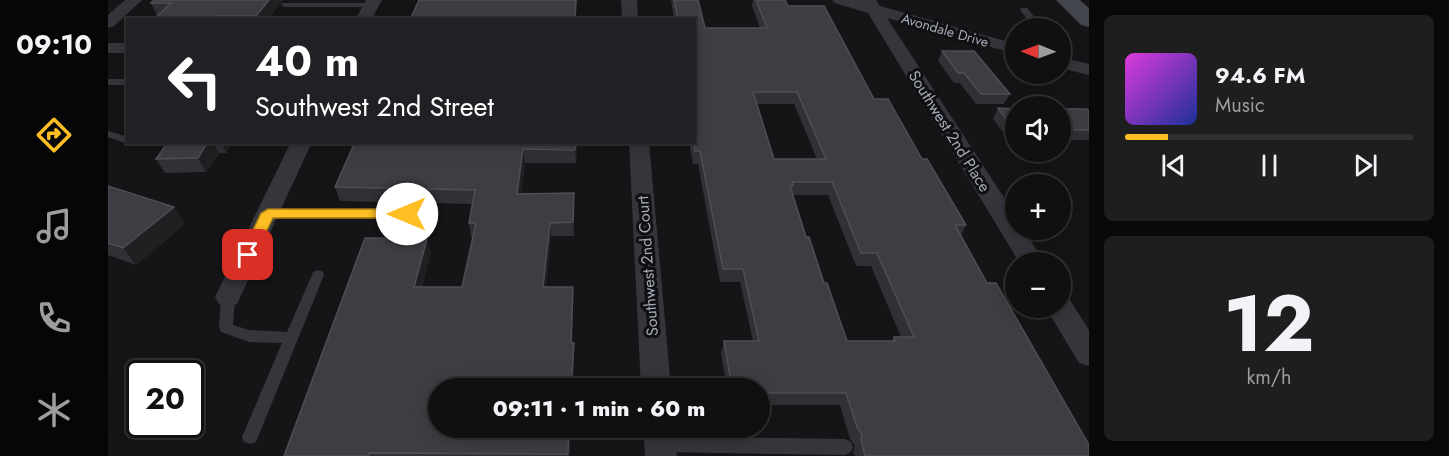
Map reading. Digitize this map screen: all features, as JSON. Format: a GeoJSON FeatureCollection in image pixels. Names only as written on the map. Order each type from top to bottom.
{"type":"FeatureCollection","features":[{"type":"Feature","properties":{"kind":"street"},"geometry":{"type":"LineString","coordinates":[[108,22],[134,0]]}},
{"type":"Feature","properties":{"kind":"street"},"geometry":{"type":"LineString","coordinates":[[629,0],[630,18]]}},
{"type":"Feature","properties":{"kind":"street","name":"Avondale Drive"},"geometry":{"type":"LineString","coordinates":[[840,0],[872,5],[1005,46]]}},
{"type":"Feature","properties":{"kind":"street"},"geometry":{"type":"LineString","coordinates":[[1066,0],[1089,20]]}},
{"type":"Feature","properties":{"kind":"street"},"geometry":{"type":"LineString","coordinates":[[364,18],[372,3]]}},
{"type":"Feature","properties":{"kind":"street","name":"Southwest 2nd Place"},"geometry":{"type":"LineString","coordinates":[[872,5],[1026,252]]}},
{"type":"Feature","properties":{"kind":"street"},"geometry":{"type":"LineString","coordinates":[[108,48],[126,48]]}},
{"type":"Feature","properties":{"kind":"street"},"geometry":{"type":"LineString","coordinates":[[1071,65],[1089,70]]}},
{"type":"Feature","properties":{"kind":"street"},"geometry":{"type":"LineString","coordinates":[[228,297],[301,144]]}},
{"type":"Feature","properties":{"kind":"street","name":"Southwest 2nd Court"},"geometry":{"type":"LineString","coordinates":[[639,144],[655,378]]}},
{"type":"Feature","properties":{"kind":"street"},"geometry":{"type":"LineString","coordinates":[[1066,318],[1089,354]]}},
{"type":"Feature","properties":{"kind":"lane"},"geometry":{"type":"LineString","coordinates":[[285,5],[372,3]]}},
{"type":"Feature","properties":{"kind":"lane"},"geometry":{"type":"LineString","coordinates":[[1024,10],[1031,18]]}},
{"type":"Feature","properties":{"kind":"lane"},"geometry":{"type":"LineString","coordinates":[[108,82],[126,82]]}},
{"type":"Feature","properties":{"kind":"lane"},"geometry":{"type":"LineString","coordinates":[[108,134],[126,140]]}},
{"type":"Feature","properties":{"kind":"lane"},"geometry":{"type":"LineString","coordinates":[[268,213],[407,214]]}},
{"type":"Feature","properties":{"kind":"lane"},"geometry":{"type":"LineString","coordinates":[[250,437],[318,275]]}},
{"type":"Feature","properties":{"kind":"lane"},"geometry":{"type":"LineString","coordinates":[[228,297],[226,328],[249,336],[291,338]]}},
{"type":"Feature","properties":{"kind":"lane"},"geometry":{"type":"LineString","coordinates":[[660,443],[845,447]]}},
{"type":"Feature","properties":{"kind":"building"},"geometry":{"type":"Polygon","coordinates":[[[154,0],[269,0],[256,16],[215,16],[213,18],[155,18],[171,3],[151,3],[154,0]]]}},
{"type":"Feature","properties":{"kind":"building"},"geometry":{"type":"Polygon","coordinates":[[[419,0],[576,0],[575,18],[411,18],[419,0]]]}},
{"type":"Feature","properties":{"kind":"building"},"geometry":{"type":"Polygon","coordinates":[[[674,0],[698,0],[705,28],[767,28],[756,0],[785,0],[788,6],[824,6],[874,99],[888,99],[922,159],[927,159],[966,225],[955,225],[987,283],[996,283],[1005,299],[1005,318],[1016,318],[1089,445],[1089,456],[865,456],[862,435],[857,427],[846,393],[770,393],[770,378],[730,378],[724,341],[759,341],[743,269],[723,269],[700,151],[695,151],[693,144],[696,144],[696,18],[678,18],[674,0]],[[753,92],[774,159],[826,159],[797,92],[753,92]],[[792,182],[793,186],[790,186],[806,237],[809,237],[847,341],[895,341],[894,337],[914,337],[877,253],[861,253],[832,182],[792,182]]]}},
{"type":"Feature","properties":{"kind":"building"},"geometry":{"type":"Polygon","coordinates":[[[942,51],[974,51],[1010,94],[981,94],[964,73],[958,73],[942,51]]]}},
{"type":"Feature","properties":{"kind":"building"},"geometry":{"type":"Polygon","coordinates":[[[998,108],[1005,108],[1005,118],[998,108]]]}},
{"type":"Feature","properties":{"kind":"building"},"geometry":{"type":"Polygon","coordinates":[[[1071,109],[1089,111],[1089,130],[1071,130],[1071,109]]]}},
{"type":"Feature","properties":{"kind":"building"},"geometry":{"type":"Polygon","coordinates":[[[167,144],[207,144],[198,158],[156,159],[167,144]]]}},
{"type":"Feature","properties":{"kind":"building"},"geometry":{"type":"Polygon","coordinates":[[[354,144],[576,144],[575,150],[523,149],[517,194],[574,193],[573,222],[550,223],[543,287],[573,287],[571,342],[574,343],[572,378],[428,378],[428,438],[569,438],[568,454],[369,453],[368,456],[284,456],[365,238],[427,239],[414,287],[462,287],[476,223],[469,223],[475,190],[335,187],[354,144]]]}},
{"type":"Feature","properties":{"kind":"building"},"geometry":{"type":"Polygon","coordinates":[[[108,186],[174,207],[123,248],[108,243],[108,186]]]}},
{"type":"Feature","properties":{"kind":"route"},"geometry":{"type":"LineString","coordinates":[[248,255],[268,213],[407,214]]}}]}
